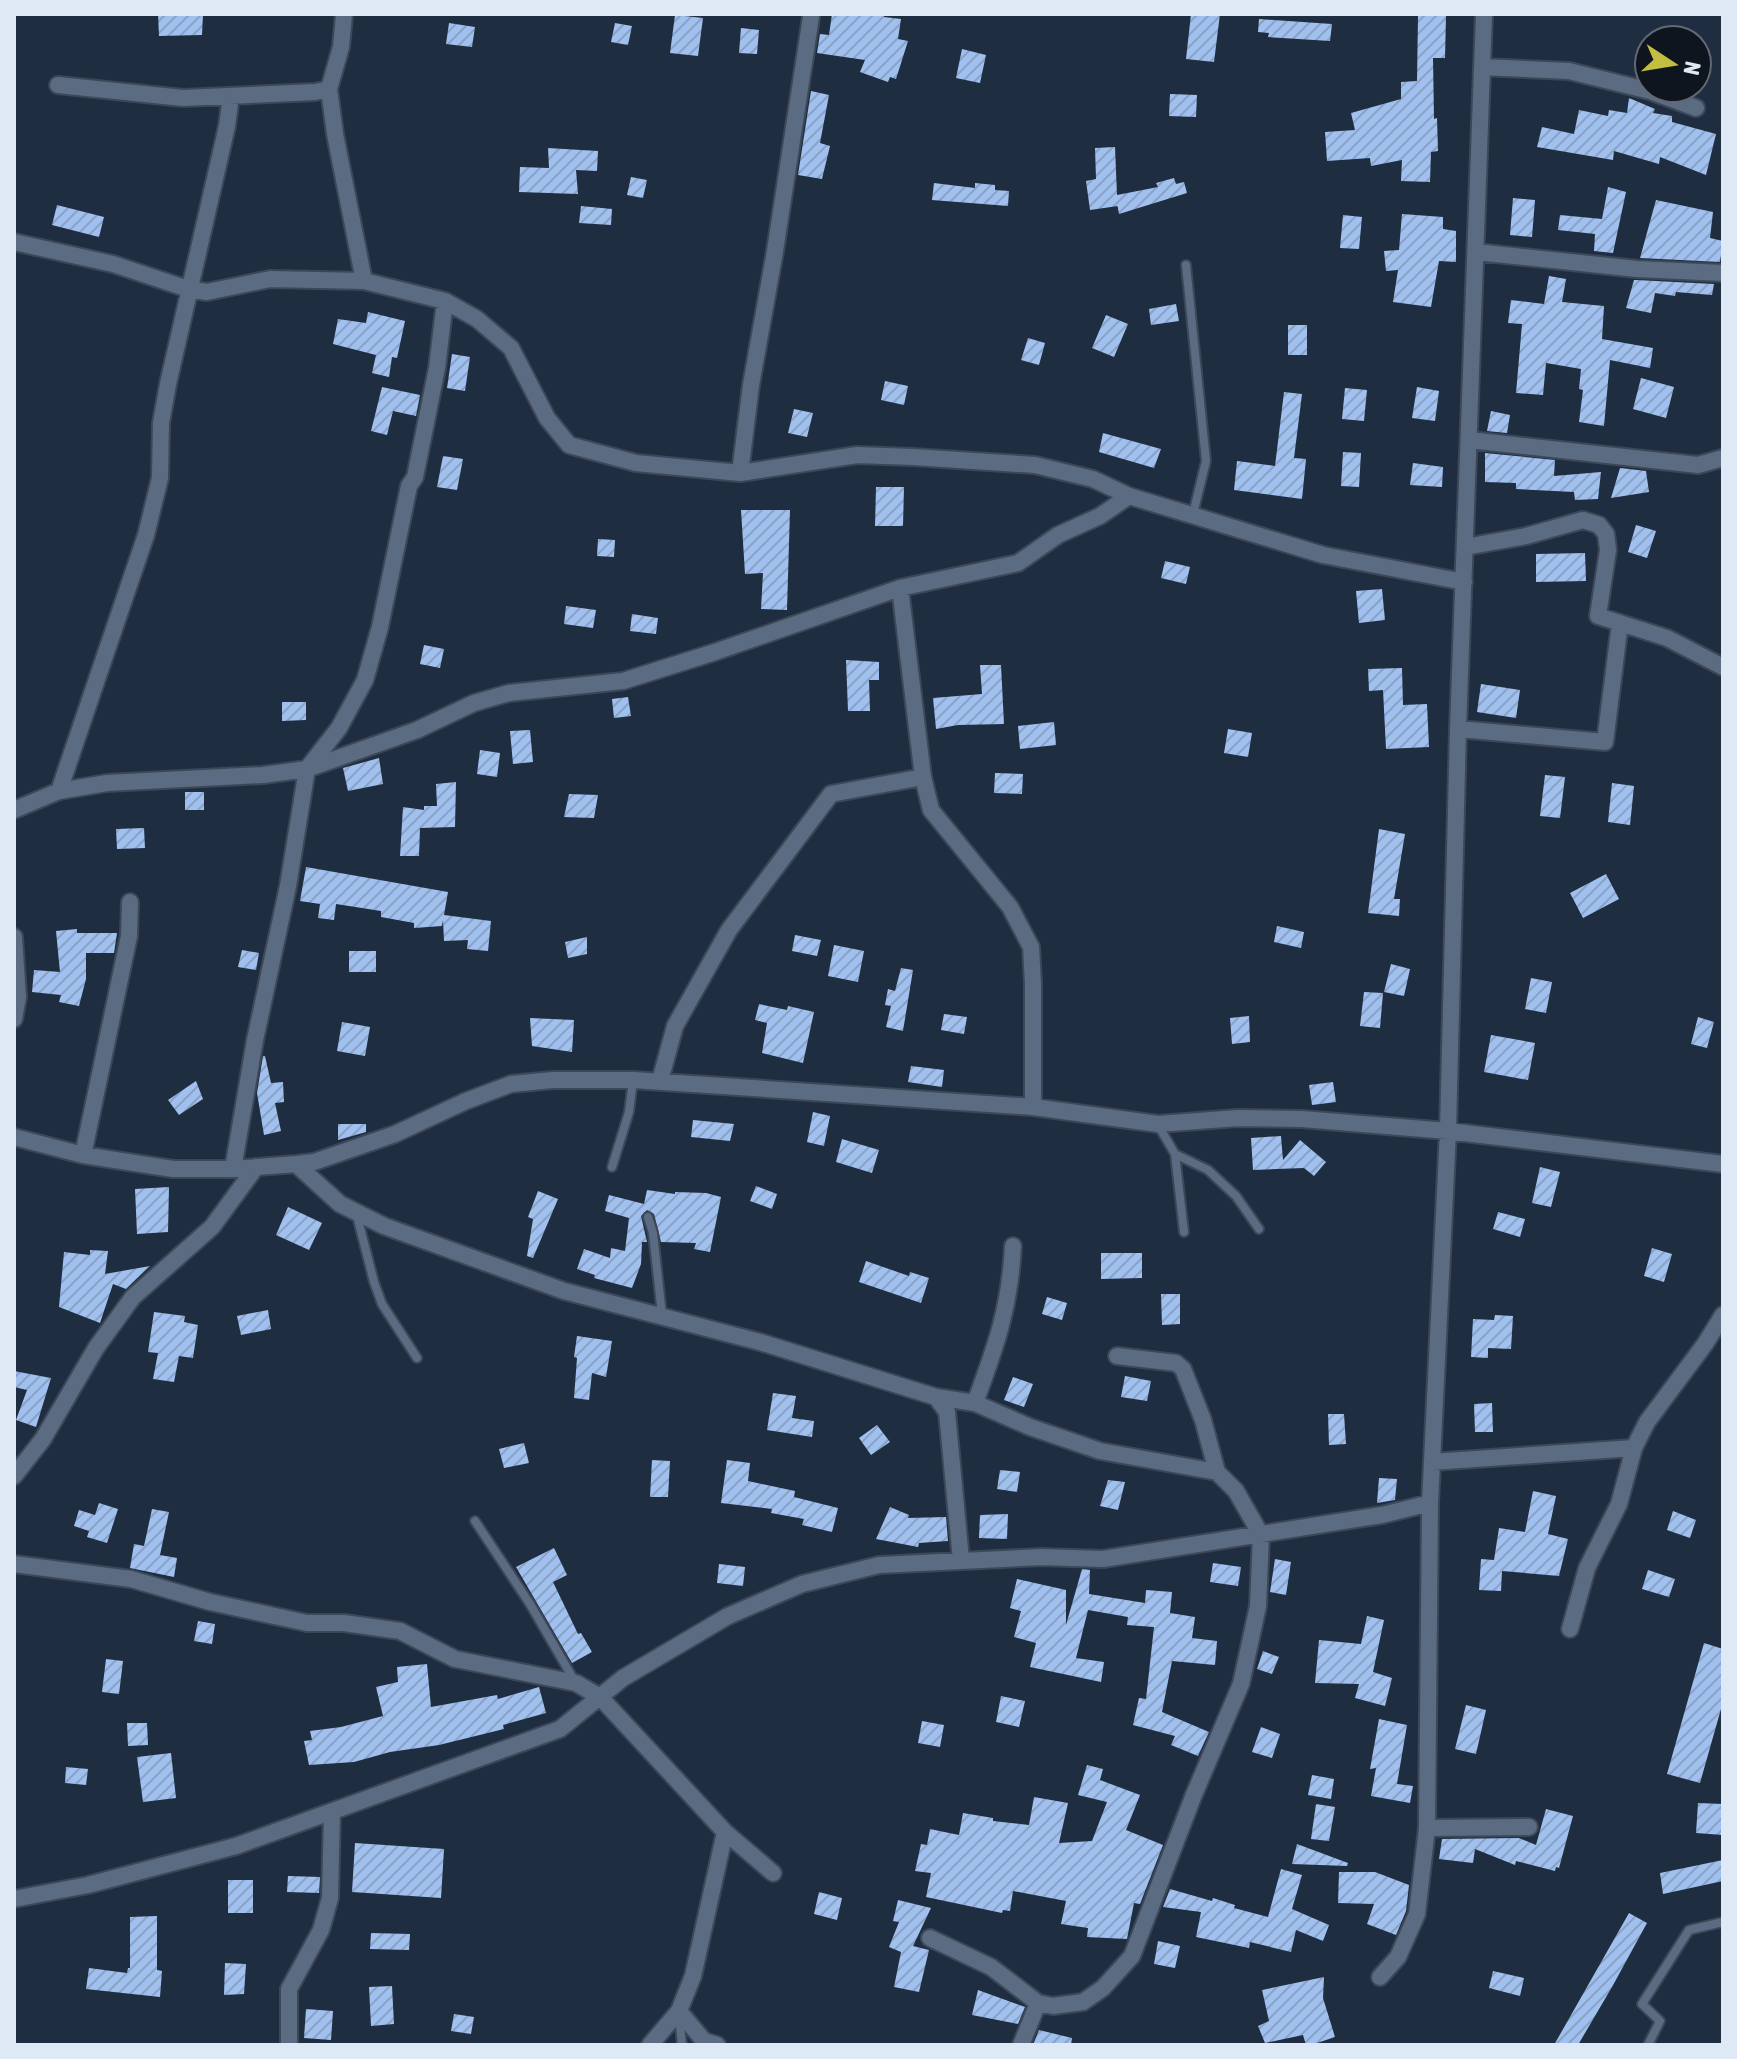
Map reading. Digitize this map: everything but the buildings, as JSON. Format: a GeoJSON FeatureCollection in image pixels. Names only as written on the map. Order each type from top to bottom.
{"type":"FeatureCollection","features":[{"type":"Feature","properties":{"kind":"street"},"geometry":{"type":"LineString","coordinates":[[344,14],[341,47],[329,89],[364,281]]}},
{"type":"Feature","properties":{"kind":"street"},"geometry":{"type":"LineString","coordinates":[[1380,1977],[1398,1957],[1417,1914],[1427,1828],[1430,1503],[1448,1131],[1458,729],[1484,14]]}},
{"type":"Feature","properties":{"kind":"street"},"geometry":{"type":"LineString","coordinates":[[740,473],[751,385],[811,17]]}},
{"type":"Feature","properties":{"kind":"street"},"geometry":{"type":"LineString","coordinates":[[1482,67],[1569,71],[1650,91],[1696,108]]}},
{"type":"Feature","properties":{"kind":"street"},"geometry":{"type":"LineString","coordinates":[[58,85],[183,98],[329,89]]}},
{"type":"Feature","properties":{"kind":"street"},"geometry":{"type":"LineString","coordinates":[[59,791],[146,535],[160,478],[163,410],[227,126],[231,96]]}},
{"type":"Feature","properties":{"kind":"street"},"geometry":{"type":"LineString","coordinates":[[14,242],[113,264],[188,289],[207,292],[270,279],[364,281],[445,301],[477,319],[511,348],[547,418],[569,445],[636,463],[740,473],[857,455],[1035,465],[1093,479],[1129,496],[1323,555],[1464,582]]}},
{"type":"Feature","properties":{"kind":"street"},"geometry":{"type":"LineString","coordinates":[[1476,252],[1637,269],[1723,273]]}},
{"type":"Feature","properties":{"kind":"street"},"geometry":{"type":"LineString","coordinates":[[233,1169],[255,1040],[288,886],[307,769],[339,728],[365,680],[380,627],[409,486],[415,477],[437,368],[445,301]]}},
{"type":"Feature","properties":{"kind":"street"},"geometry":{"type":"LineString","coordinates":[[1469,440],[1698,465],[1723,458]]}},
{"type":"Feature","properties":{"kind":"street"},"geometry":{"type":"LineString","coordinates":[[14,810],[59,791],[107,783],[263,775],[307,769],[417,730],[474,703],[509,693],[623,681],[900,588],[1018,563],[1058,535],[1100,516],[1129,496]]}},
{"type":"Feature","properties":{"kind":"street"},"geometry":{"type":"LineString","coordinates":[[1465,547],[1526,536],[1583,520],[1599,525],[1606,534],[1608,550],[1598,616],[1667,638],[1723,667]]}},
{"type":"Feature","properties":{"kind":"street"},"geometry":{"type":"LineString","coordinates":[[900,588],[923,777],[931,810],[1010,907],[1031,947],[1033,1107]]}},
{"type":"Feature","properties":{"kind":"street"},"geometry":{"type":"LineString","coordinates":[[1458,729],[1605,742],[1620,623]]}},
{"type":"Feature","properties":{"kind":"street"},"geometry":{"type":"LineString","coordinates":[[660,1081],[675,1026],[729,930],[831,794],[923,777]]}},
{"type":"Feature","properties":{"kind":"street"},"geometry":{"type":"LineString","coordinates":[[83,1155],[129,936],[130,902]]}},
{"type":"Feature","properties":{"kind":"street"},"geometry":{"type":"LineString","coordinates":[[14,937],[18,997],[14,1019]]}},
{"type":"Feature","properties":{"kind":"street"},"geometry":{"type":"LineString","coordinates":[[14,1137],[83,1155],[173,1169],[233,1169],[296,1164],[314,1162],[395,1134],[511,1084],[553,1080],[633,1080],[1033,1107],[1158,1124],[1286,1118],[1448,1131],[1723,1164]]}},
{"type":"Feature","properties":{"kind":"street"},"geometry":{"type":"LineString","coordinates":[[296,1164],[340,1204],[384,1226],[564,1291],[760,1342],[936,1397],[975,1403],[1030,1427],[1100,1451],[1217,1472]]}},
{"type":"Feature","properties":{"kind":"street"},"geometry":{"type":"LineString","coordinates":[[14,1476],[43,1439],[96,1348],[133,1297],[212,1227],[256,1167]]}},
{"type":"Feature","properties":{"kind":"street"},"geometry":{"type":"LineString","coordinates":[[975,1403],[1004,1323],[1012,1283],[1013,1246]]}},
{"type":"Feature","properties":{"kind":"street"},"geometry":{"type":"LineString","coordinates":[[1570,1629],[1587,1568],[1619,1504],[1634,1448],[1647,1422],[1723,1315]]}},
{"type":"Feature","properties":{"kind":"street"},"geometry":{"type":"LineString","coordinates":[[930,1938],[991,1967],[1038,2003],[1053,2006],[1083,2002],[1103,1988],[1132,1956],[1193,1797],[1241,1684],[1258,1606],[1261,1535],[1236,1491],[1217,1472],[1203,1420],[1183,1369],[1176,1363],[1117,1356]]}},
{"type":"Feature","properties":{"kind":"street"},"geometry":{"type":"LineString","coordinates":[[936,1397],[947,1412],[961,1560]]}},
{"type":"Feature","properties":{"kind":"street"},"geometry":{"type":"LineString","coordinates":[[1432,1462],[1634,1448]]}},
{"type":"Feature","properties":{"kind":"street"},"geometry":{"type":"LineString","coordinates":[[14,1899],[88,1885],[236,1846],[560,1729],[623,1678],[728,1616],[802,1584],[879,1565],[1041,1557],[1103,1559],[1382,1515],[1430,1503]]}},
{"type":"Feature","properties":{"kind":"street"},"geometry":{"type":"LineString","coordinates":[[14,1564],[131,1579],[210,1602],[307,1623],[344,1623],[400,1631],[428,1648],[455,1659],[576,1683],[600,1697],[725,1832],[773,1873]]}},
{"type":"Feature","properties":{"kind":"street"},"geometry":{"type":"LineString","coordinates":[[289,2045],[289,1989],[321,1930],[330,1898],[332,1812]]}},
{"type":"Feature","properties":{"kind":"street"},"geometry":{"type":"LineString","coordinates":[[1427,1828],[1529,1827]]}},
{"type":"Feature","properties":{"kind":"street"},"geometry":{"type":"LineString","coordinates":[[650,2045],[679,2011],[693,1976],[725,1832]]}},
{"type":"Feature","properties":{"kind":"street"},"geometry":{"type":"LineString","coordinates":[[1021,2045],[1038,2003]]}},
{"type":"Feature","properties":{"kind":"street"},"geometry":{"type":"LineString","coordinates":[[679,2011],[704,2041],[717,2045]]}},
{"type":"Feature","properties":{"kind":"lane"},"geometry":{"type":"LineString","coordinates":[[1186,265],[1206,461],[1193,514]]}},
{"type":"Feature","properties":{"kind":"lane"},"geometry":{"type":"LineString","coordinates":[[612,1167],[629,1112],[633,1080]]}},
{"type":"Feature","properties":{"kind":"lane"},"geometry":{"type":"LineString","coordinates":[[1158,1124],[1175,1154],[1184,1232]]}},
{"type":"Feature","properties":{"kind":"lane"},"geometry":{"type":"LineString","coordinates":[[1175,1154],[1208,1170],[1236,1196],[1259,1229]]}},
{"type":"Feature","properties":{"kind":"lane"},"geometry":{"type":"LineString","coordinates":[[355,1212],[382,1304],[417,1358]]}},
{"type":"Feature","properties":{"kind":"lane"},"geometry":{"type":"LineString","coordinates":[[648,1217],[653,1233],[662,1316]]}},
{"type":"Feature","properties":{"kind":"lane"},"geometry":{"type":"LineString","coordinates":[[475,1521],[530,1604],[576,1683]]}},
{"type":"Feature","properties":{"kind":"lane"},"geometry":{"type":"LineString","coordinates":[[1648,2045],[1660,2021],[1642,2004],[1689,1930],[1723,1922]]}},
{"type":"Feature","properties":{"kind":"lane"},"geometry":{"type":"LineString","coordinates":[[679,2011],[682,2045]]}}]}
